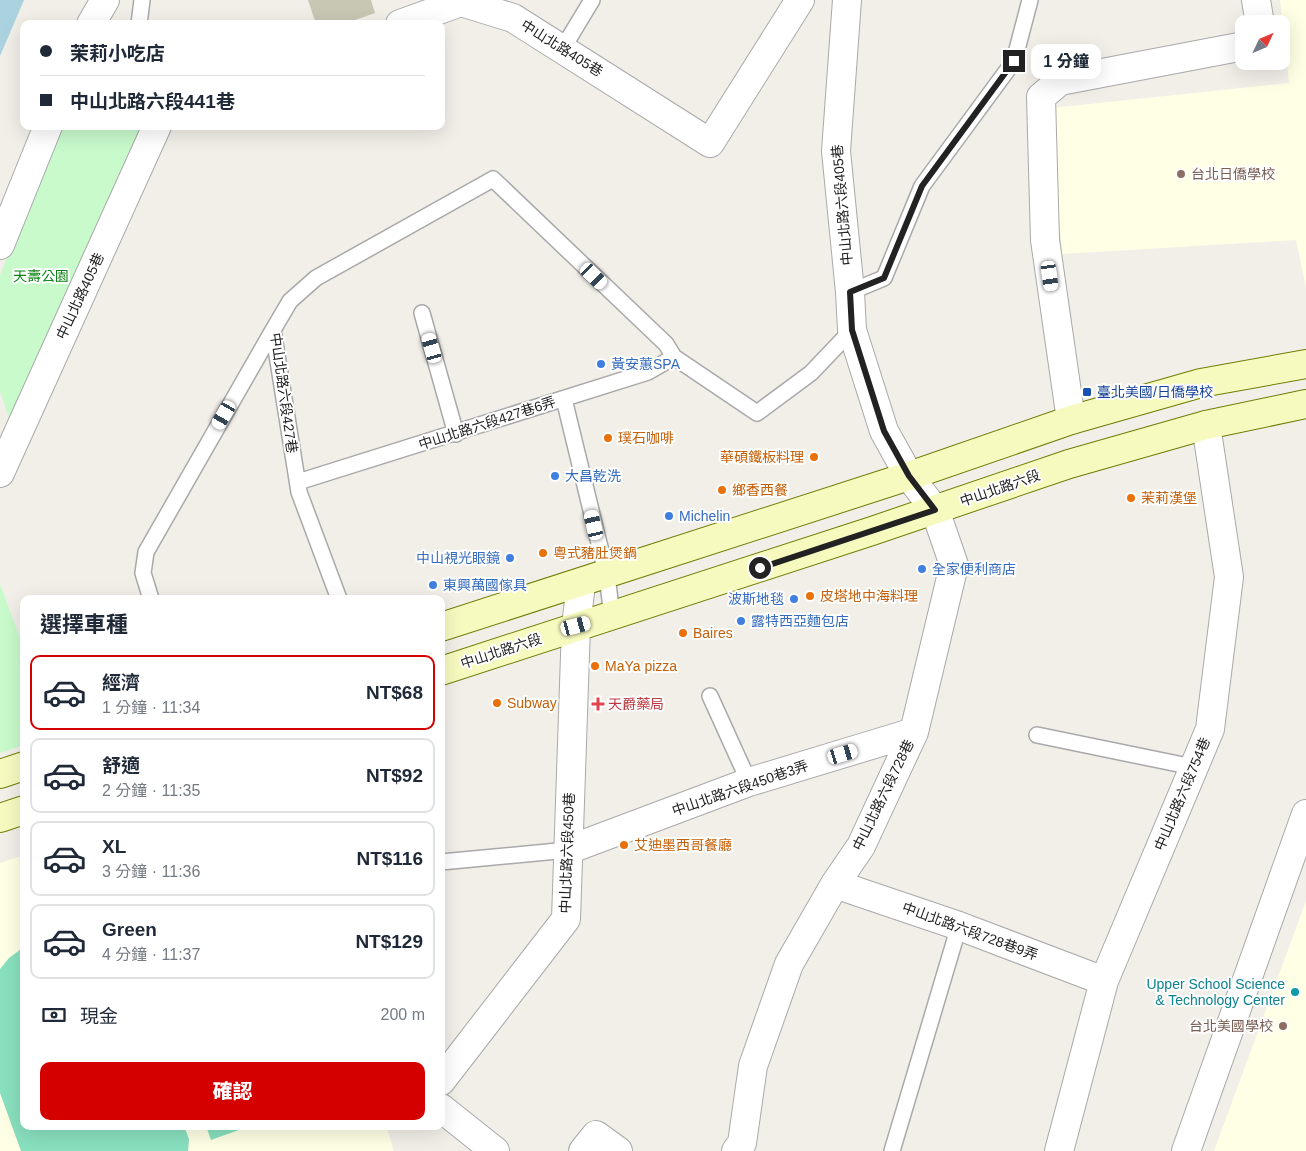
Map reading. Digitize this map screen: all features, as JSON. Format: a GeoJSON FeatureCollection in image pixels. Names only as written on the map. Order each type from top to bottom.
{"type":"FeatureCollection","features":[{"type":"Feature","properties":{"kind":"main road"},"geometry":{"type":"LineString","coordinates":[[445,626],[607,576],[1071,420],[1201,382],[1306,364]]}},
{"type":"Feature","properties":{"kind":"main road","name":"中山北路六段"},"geometry":{"type":"LineString","coordinates":[[445,670],[935,510],[1069,464],[1206,425],[1306,404]]}},
{"type":"Feature","properties":{"kind":"main road"},"geometry":{"type":"LineString","coordinates":[[0,774],[20,767]]}},
{"type":"Feature","properties":{"kind":"main road"},"geometry":{"type":"LineString","coordinates":[[0,818],[20,811]]}},
{"type":"Feature","properties":{"kind":"street"},"geometry":{"type":"LineString","coordinates":[[93,20],[104,0]]}},
{"type":"Feature","properties":{"kind":"street","name":"中山北路405巷"},"geometry":{"type":"LineString","coordinates":[[411,20],[461,2],[513,18],[710,143],[800,0]]}},
{"type":"Feature","properties":{"kind":"street","name":"中山北路六段405巷"},"geometry":{"type":"LineString","coordinates":[[847,0],[836,151],[852,330],[884,431],[909,476],[935,510]]}},
{"type":"Feature","properties":{"kind":"street"},"geometry":{"type":"LineString","coordinates":[[1256,0],[1258,15]]}},
{"type":"Feature","properties":{"kind":"street"},"geometry":{"type":"LineString","coordinates":[[1071,420],[1045,240],[1041,97],[1060,81],[1235,48]]}},
{"type":"Feature","properties":{"kind":"street"},"geometry":{"type":"LineString","coordinates":[[0,245],[46,130]]}},
{"type":"Feature","properties":{"kind":"street","name":"中山北路405巷"},"geometry":{"type":"LineString","coordinates":[[1,466],[155,130]]}},
{"type":"Feature","properties":{"kind":"street","name":"中山北路六段754巷"},"geometry":{"type":"LineString","coordinates":[[1059,1151],[1104,981],[1210,729],[1229,577],[1206,425]]}},
{"type":"Feature","properties":{"kind":"street","name":"中山北路六段728巷"},"geometry":{"type":"LineString","coordinates":[[736,1151],[742,1143],[754,1066],[789,964],[835,884],[861,846],[914,732],[954,565],[935,510]]}},
{"type":"Feature","properties":{"kind":"street","name":"中山北路六段450巷"},"geometry":{"type":"LineString","coordinates":[[445,1076],[566,919],[576,626],[581,584]]}},
{"type":"Feature","properties":{"kind":"street","name":"中山北路六段450巷3弄"},"geometry":{"type":"LineString","coordinates":[[568,850],[749,782],[914,732]]}},
{"type":"Feature","properties":{"kind":"street"},"geometry":{"type":"LineString","coordinates":[[1186,1151],[1306,814]]}},
{"type":"Feature","properties":{"kind":"street","name":"中山北路六段728巷9弄"},"geometry":{"type":"LineString","coordinates":[[835,884],[959,926],[1104,981]]}},
{"type":"Feature","properties":{"kind":"street"},"geometry":{"type":"LineString","coordinates":[[445,1111],[496,1151]]}},
{"type":"Feature","properties":{"kind":"street"},"geometry":{"type":"LineString","coordinates":[[583,1151],[596,1135],[618,1151]]}},
{"type":"Feature","properties":{"kind":"lane"},"geometry":{"type":"LineString","coordinates":[[140,20],[142,0]]}},
{"type":"Feature","properties":{"kind":"lane"},"geometry":{"type":"LineString","coordinates":[[563,48],[592,0]]}},
{"type":"Feature","properties":{"kind":"lane"},"geometry":{"type":"LineString","coordinates":[[850,292],[884,278],[922,186],[1014,61],[1030,0]]}},
{"type":"Feature","properties":{"kind":"lane","name":"中山北路六段427巷"},"geometry":{"type":"LineString","coordinates":[[338,595],[298,482],[272,330],[290,301],[316,278],[493,179],[666,344],[674,357]]}},
{"type":"Feature","properties":{"kind":"lane"},"geometry":{"type":"LineString","coordinates":[[422,313],[456,434]]}},
{"type":"Feature","properties":{"kind":"lane"},"geometry":{"type":"LineString","coordinates":[[150,595],[143,573],[146,552],[272,330]]}},
{"type":"Feature","properties":{"kind":"lane"},"geometry":{"type":"LineString","coordinates":[[674,357],[757,413],[811,373],[852,330]]}},
{"type":"Feature","properties":{"kind":"lane","name":"中山北路六段427巷6弄"},"geometry":{"type":"LineString","coordinates":[[298,482],[456,434],[648,372],[674,357]]}},
{"type":"Feature","properties":{"kind":"lane"},"geometry":{"type":"LineString","coordinates":[[564,398],[607,576],[612,616]]}},
{"type":"Feature","properties":{"kind":"lane"},"geometry":{"type":"LineString","coordinates":[[710,696],[749,782]]}},
{"type":"Feature","properties":{"kind":"lane"},"geometry":{"type":"LineString","coordinates":[[1037,735],[1193,766]]}},
{"type":"Feature","properties":{"kind":"lane"},"geometry":{"type":"LineString","coordinates":[[445,862],[568,850]]}},
{"type":"Feature","properties":{"kind":"lane"},"geometry":{"type":"LineString","coordinates":[[892,1151],[959,926]]}},
{"type":"Feature","properties":{"kind":"shaded area"},"geometry":{"type":"Polygon","coordinates":[[[308,0],[371,0],[375,13],[355,20],[315,20],[308,0]]]}},
{"type":"Feature","properties":{"kind":"shaded area","name":"台北日僑學校"},"geometry":{"type":"Polygon","coordinates":[[[1280,0],[1306,0],[1306,288],[1296,240],[1062,254],[1051,108],[1289,83],[1288,70],[1290,70],[1290,15],[1282,15],[1280,0]]]}},
{"type":"Feature","properties":{"kind":"shaded area"},"geometry":{"type":"Polygon","coordinates":[[[20,856],[20,1130],[387,1130],[394,1151],[0,1151],[0,863],[20,856]]]}},
{"type":"Feature","properties":{"kind":"shaded area","name":"台北美國學校"},"geometry":{"type":"Polygon","coordinates":[[[1306,901],[1306,1151],[1214,1151],[1306,901]]]}},
{"type":"Feature","properties":{"kind":"green space","name":"天壽公園"},"geometry":{"type":"Polygon","coordinates":[[[58,130],[139,130],[30,403],[10,421],[0,391],[0,275],[58,130]]]}},
{"type":"Feature","properties":{"kind":"green space"},"geometry":{"type":"Polygon","coordinates":[[[0,584],[20,638],[20,746],[0,753],[0,584]]]}},
{"type":"Feature","properties":{"kind":"green space"},"geometry":{"type":"Polygon","coordinates":[[[20,950],[20,1130],[186,1130],[189,1139],[188,1151],[21,1151],[0,1093],[0,969],[9,958],[20,950]]]}},
{"type":"Feature","properties":{"kind":"green space"},"geometry":{"type":"Polygon","coordinates":[[[207,1130],[239,1130],[211,1140],[207,1130]]]}},
{"type":"Feature","properties":{"kind":"water"},"geometry":{"type":"Polygon","coordinates":[[[0,0],[24,0],[0,56],[0,0]]]}},
{"type":"Feature","properties":{"kind":"place","name":"台北日僑學校"},"geometry":{"type":"Point","coordinates":[1181,174]}},
{"type":"Feature","properties":{"kind":"place","name":"黃安蕙SPA"},"geometry":{"type":"Point","coordinates":[601,364]}},
{"type":"Feature","properties":{"kind":"place","name":"臺北美國/日僑學校"},"geometry":{"type":"Point","coordinates":[1087,392]}},
{"type":"Feature","properties":{"kind":"place","name":"璞石咖啡"},"geometry":{"type":"Point","coordinates":[608,438]}},
{"type":"Feature","properties":{"kind":"place","name":"華碩鐵板料理"},"geometry":{"type":"Point","coordinates":[814,457]}},
{"type":"Feature","properties":{"kind":"place","name":"大昌乾洗"},"geometry":{"type":"Point","coordinates":[555,476]}},
{"type":"Feature","properties":{"kind":"place","name":"鄉香西餐"},"geometry":{"type":"Point","coordinates":[722,490]}},
{"type":"Feature","properties":{"kind":"place","name":"茉莉漢堡"},"geometry":{"type":"Point","coordinates":[1131,498]}},
{"type":"Feature","properties":{"kind":"place","name":"Michelin"},"geometry":{"type":"Point","coordinates":[669,516]}},
{"type":"Feature","properties":{"kind":"place","name":"粵式豬肚煲鍋"},"geometry":{"type":"Point","coordinates":[543,553]}},
{"type":"Feature","properties":{"kind":"place","name":"中山視光眼鏡"},"geometry":{"type":"Point","coordinates":[510,558]}},
{"type":"Feature","properties":{"kind":"place","name":"全家便利商店"},"geometry":{"type":"Point","coordinates":[922,569]}},
{"type":"Feature","properties":{"kind":"place","name":"東興萬國傢具"},"geometry":{"type":"Point","coordinates":[433,585]}},
{"type":"Feature","properties":{"kind":"place","name":"皮塔地中海料理"},"geometry":{"type":"Point","coordinates":[810,596]}},
{"type":"Feature","properties":{"kind":"place","name":"波斯地毯"},"geometry":{"type":"Point","coordinates":[794,599]}},
{"type":"Feature","properties":{"kind":"place","name":"露特西亞麵包店"},"geometry":{"type":"Point","coordinates":[741,621]}},
{"type":"Feature","properties":{"kind":"place","name":"Baires"},"geometry":{"type":"Point","coordinates":[683,633]}},
{"type":"Feature","properties":{"kind":"place","name":"MaYa pizza"},"geometry":{"type":"Point","coordinates":[595,666]}},
{"type":"Feature","properties":{"kind":"place","name":"Subway"},"geometry":{"type":"Point","coordinates":[497,703]}},
{"type":"Feature","properties":{"kind":"place","name":"天爵藥局"},"geometry":{"type":"Point","coordinates":[598,704]}},
{"type":"Feature","properties":{"kind":"place","name":"艾迪墨西哥餐廳"},"geometry":{"type":"Point","coordinates":[624,845]}},
{"type":"Feature","properties":{"kind":"place","name":"Upper School Science & Technology Center"},"geometry":{"type":"Point","coordinates":[1295,992]}},
{"type":"Feature","properties":{"kind":"place","name":"台北美國學校"},"geometry":{"type":"Point","coordinates":[1283,1026]}},
{"type":"Feature","properties":{"kind":"route"},"geometry":{"type":"LineString","coordinates":[[760,568],[935,510],[909,476],[884,431],[852,330],[850,292],[884,278],[922,186],[1014,61]]}}]}
